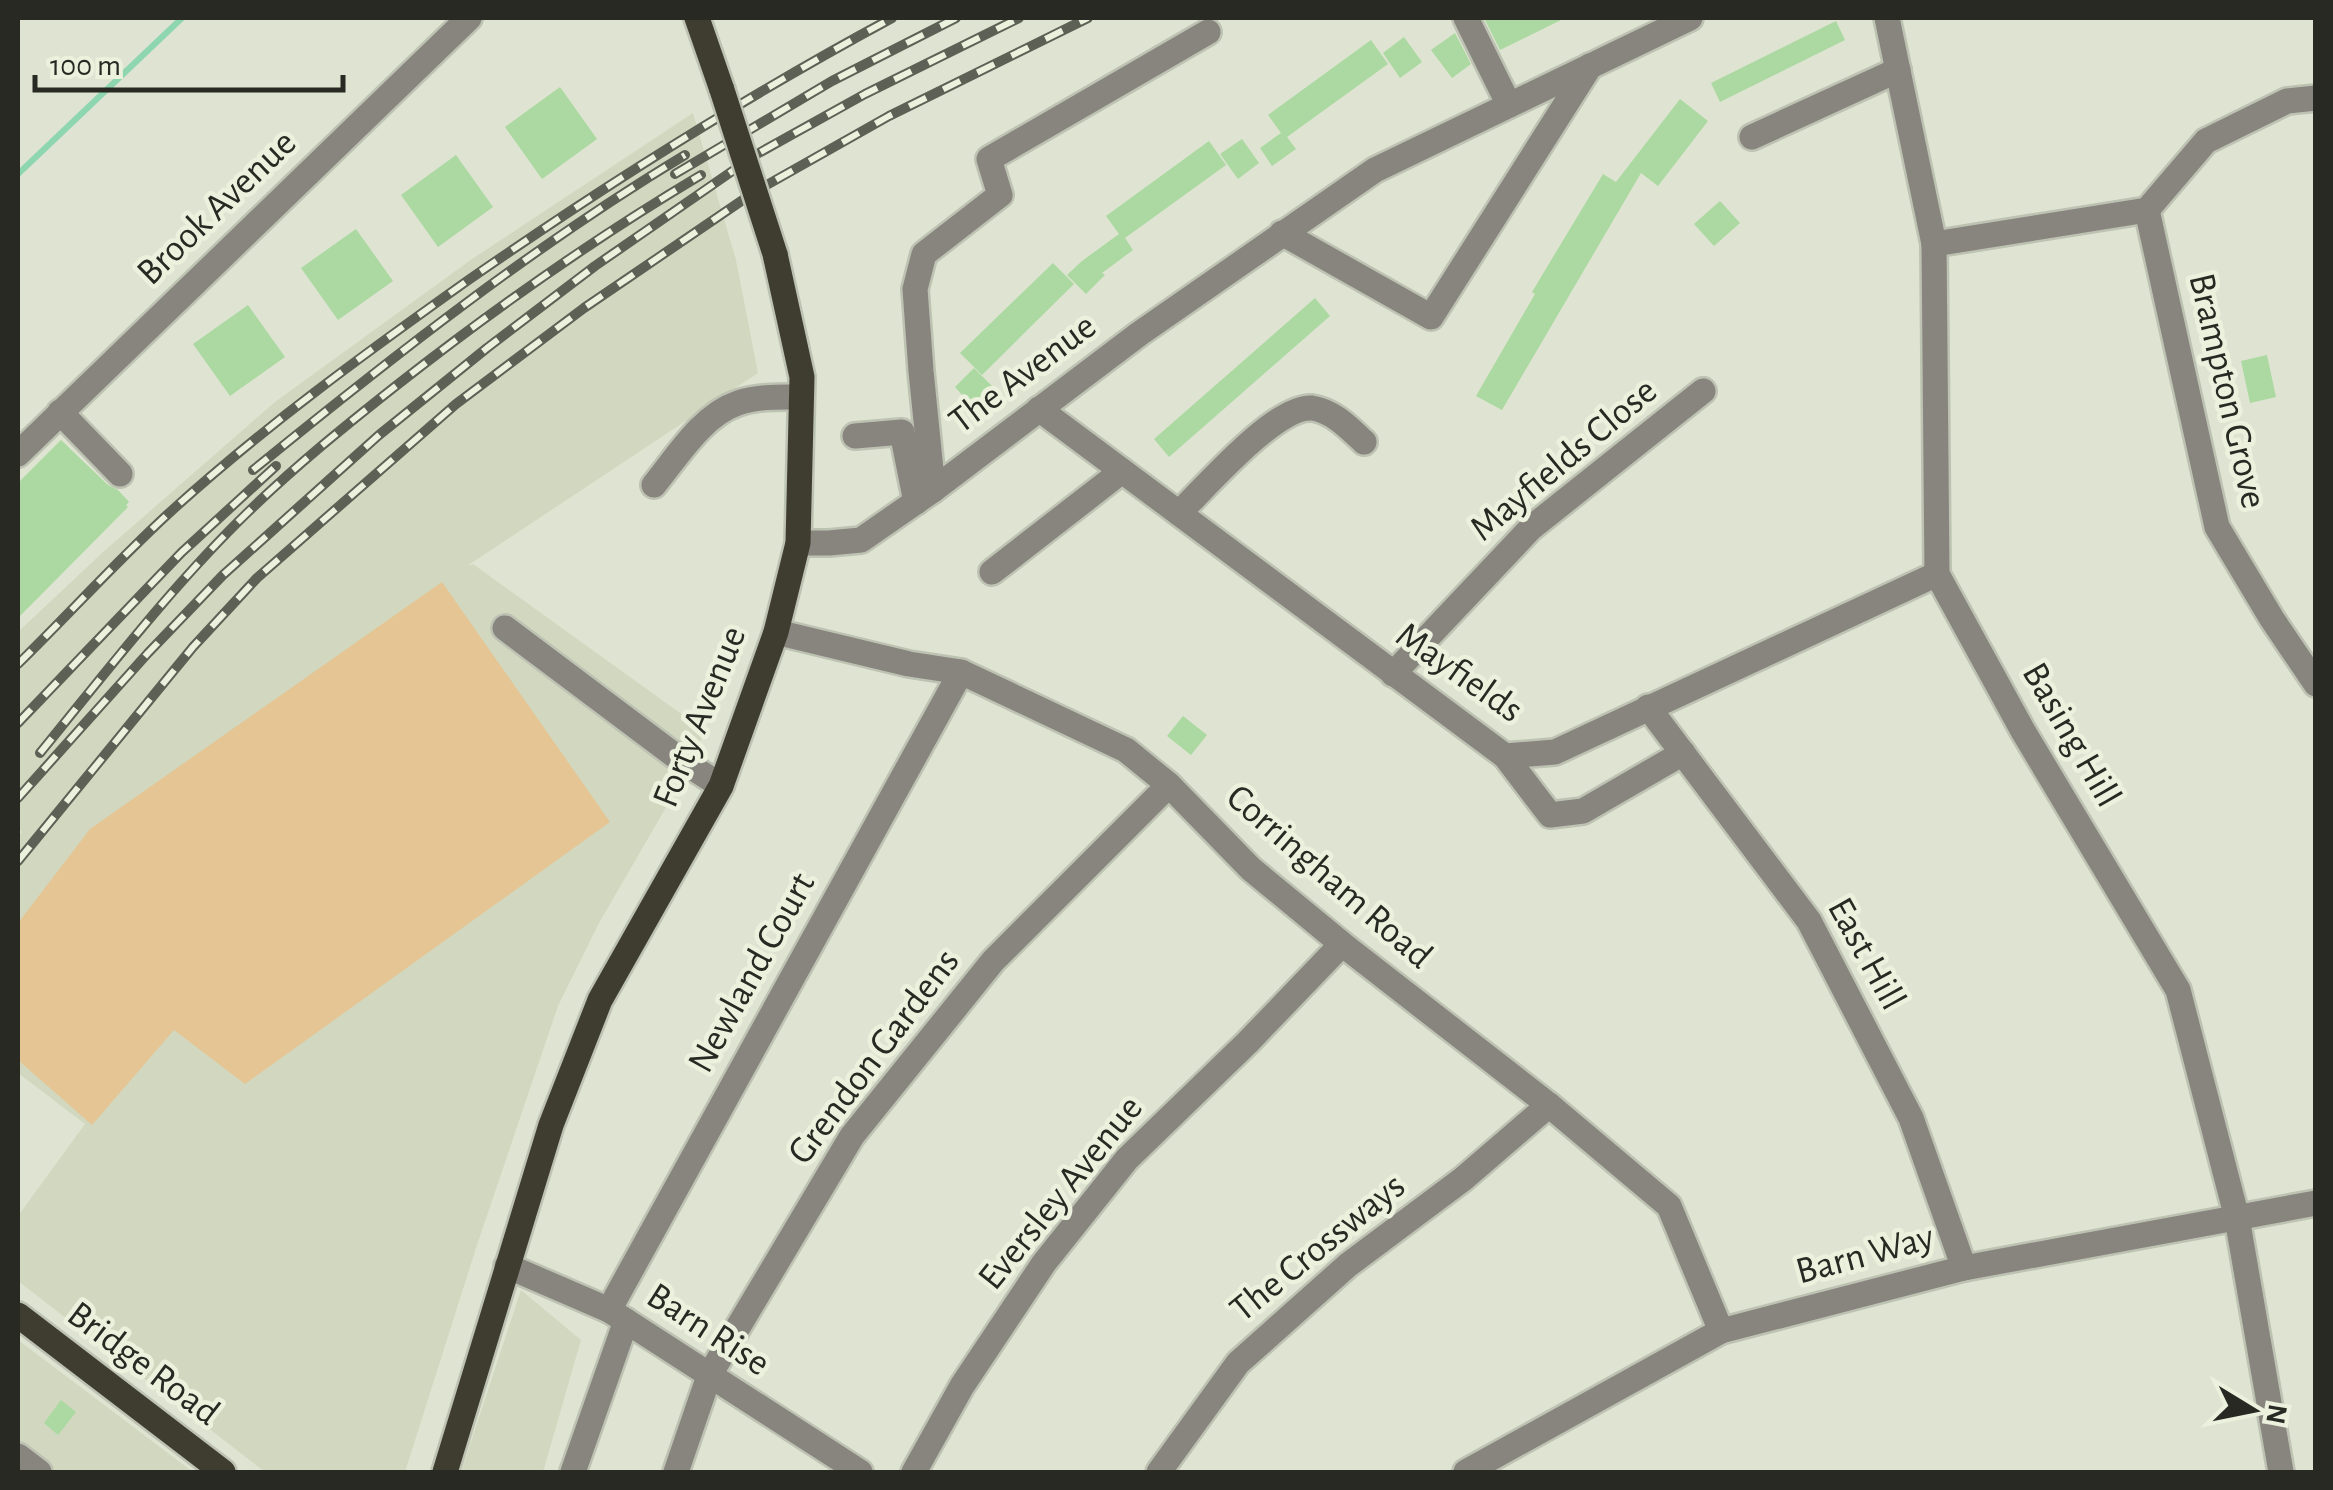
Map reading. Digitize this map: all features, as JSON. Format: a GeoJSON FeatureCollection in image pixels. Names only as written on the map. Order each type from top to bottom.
{"type":"FeatureCollection","features":[{"type":"Feature","properties":{"kind":"main road","name":"Forty Avenue"},"geometry":{"type":"LineString","coordinates":[[445,1472],[551,1124],[600,1000],[721,786],[776,632],[798,542],[802,377],[774,254],[696,18]]}},
{"type":"Feature","properties":{"kind":"main road","name":"Bridge Road"},"geometry":{"type":"LineString","coordinates":[[18,1316],[218,1471]]}},
{"type":"Feature","properties":{"kind":"street","name":"Brook Avenue"},"geometry":{"type":"LineString","coordinates":[[18,454],[470,18]]}},
{"type":"Feature","properties":{"kind":"street"},"geometry":{"type":"LineString","coordinates":[[1466,18],[1509,105]]}},
{"type":"Feature","properties":{"kind":"street","name":"The Avenue"},"geometry":{"type":"LineString","coordinates":[[798,542],[861,540],[1139,334],[1375,170],[1690,18]]}},
{"type":"Feature","properties":{"kind":"street","name":"Basing Hill"},"geometry":{"type":"LineString","coordinates":[[1888,18],[1934,244],[1937,574],[2023,731],[2178,990],[2236,1218],[2281,1472]]}},
{"type":"Feature","properties":{"kind":"street"},"geometry":{"type":"LineString","coordinates":[[925,496],[915,289],[924,254],[1000,195],[988,159],[1208,32]]}},
{"type":"Feature","properties":{"kind":"street"},"geometry":{"type":"LineString","coordinates":[[1282,233],[1431,317],[1590,66]]}},
{"type":"Feature","properties":{"kind":"street"},"geometry":{"type":"LineString","coordinates":[[1752,136],[1898,70]]}},
{"type":"Feature","properties":{"kind":"street"},"geometry":{"type":"LineString","coordinates":[[1934,244],[2147,210],[2206,141],[2287,101],[2316,98]]}},
{"type":"Feature","properties":{"kind":"street","name":"Brampton Grove"},"geometry":{"type":"LineString","coordinates":[[2147,210],[2217,527],[2316,684]]}},
{"type":"Feature","properties":{"kind":"street","name":"Mayfields Close"},"geometry":{"type":"LineString","coordinates":[[1393,674],[1531,528],[1703,391]]}},
{"type":"Feature","properties":{"kind":"street"},"geometry":{"type":"LineString","coordinates":[[654,485],[717,413],[740,402],[802,396]]}},
{"type":"Feature","properties":{"kind":"street","name":"Mayfields"},"geometry":{"type":"LineString","coordinates":[[1039,409],[1505,756],[1555,752],[1937,574]]}},
{"type":"Feature","properties":{"kind":"street"},"geometry":{"type":"LineString","coordinates":[[1178,514],[1256,437],[1293,410],[1327,412],[1364,442]]}},
{"type":"Feature","properties":{"kind":"street"},"geometry":{"type":"LineString","coordinates":[[60,412],[120,474]]}},
{"type":"Feature","properties":{"kind":"street"},"geometry":{"type":"LineString","coordinates":[[854,436],[902,432],[925,496]]}},
{"type":"Feature","properties":{"kind":"street"},"geometry":{"type":"LineString","coordinates":[[992,572],[1122,471]]}},
{"type":"Feature","properties":{"kind":"street"},"geometry":{"type":"LineString","coordinates":[[505,628],[721,786]]}},
{"type":"Feature","properties":{"kind":"street","name":"Corringham Road"},"geometry":{"type":"LineString","coordinates":[[776,632],[908,664],[960,672],[1126,750],[1169,785],[1250,869],[1549,1105],[1669,1206],[1721,1332]]}},
{"type":"Feature","properties":{"kind":"street","name":"Newland Court"},"geometry":{"type":"LineString","coordinates":[[572,1472],[618,1316],[960,672]]}},
{"type":"Feature","properties":{"kind":"street","name":"East Hill"},"geometry":{"type":"LineString","coordinates":[[1648,707],[1809,922],[1912,1118],[1964,1268]]}},
{"type":"Feature","properties":{"kind":"street"},"geometry":{"type":"LineString","coordinates":[[1505,756],[1550,815],[1583,812],[1682,753]]}},
{"type":"Feature","properties":{"kind":"street","name":"Grendon Gardens"},"geometry":{"type":"LineString","coordinates":[[676,1472],[709,1376],[852,1136],[993,962],[1169,785]]}},
{"type":"Feature","properties":{"kind":"street","name":"Eversley Avenue"},"geometry":{"type":"LineString","coordinates":[[914,1472],[962,1386],[1033,1278],[1104,1189],[1342,944]]}},
{"type":"Feature","properties":{"kind":"street","name":"The Crossways"},"geometry":{"type":"LineString","coordinates":[[1159,1472],[1238,1362],[1348,1264],[1462,1179],[1549,1105]]}},
{"type":"Feature","properties":{"kind":"street","name":"Barn Way"},"geometry":{"type":"LineString","coordinates":[[1466,1472],[1721,1332],[1964,1268],[2316,1204]]}},
{"type":"Feature","properties":{"kind":"street","name":"Barn Rise"},"geometry":{"type":"LineString","coordinates":[[507,1266],[618,1316],[860,1472]]}},
{"type":"Feature","properties":{"kind":"street"},"geometry":{"type":"LineString","coordinates":[[18,1456],[39,1472]]}},
{"type":"Feature","properties":{"kind":"shaded area"},"geometry":{"type":"Polygon","coordinates":[[[693,113],[736,260],[758,373],[467,566],[473,564],[705,731],[686,773],[599,923],[558,1006],[405,1472],[265,1472],[18,1281],[18,1216],[85,1124],[18,1073],[18,837],[22,832],[18,828],[18,632],[275,402],[472,259],[693,113]]]}},
{"type":"Feature","properties":{"kind":"shaded area"},"geometry":{"type":"Polygon","coordinates":[[[442,582],[610,822],[245,1084],[174,1030],[92,1125],[18,1060],[18,923],[90,829],[442,582]]]}},
{"type":"Feature","properties":{"kind":"shaded area"},"geometry":{"type":"Polygon","coordinates":[[[521,1290],[581,1340],[543,1472],[461,1472],[521,1290]]]}},
{"type":"Feature","properties":{"kind":"shaded area"},"geometry":{"type":"Polygon","coordinates":[[[18,1340],[193,1472],[32,1472],[18,1463],[18,1340]]]}},
{"type":"Feature","properties":{"kind":"building"},"geometry":{"type":"Polygon","coordinates":[[[1484,18],[1565,18],[1500,50],[1484,18]]]}},
{"type":"Feature","properties":{"kind":"building"},"geometry":{"type":"Polygon","coordinates":[[[1836,21],[1845,40],[1720,102],[1711,83],[1836,21]]]}},
{"type":"Feature","properties":{"kind":"building"},"geometry":{"type":"Polygon","coordinates":[[[1455,33],[1471,64],[1452,78],[1431,50],[1455,33]]]}},
{"type":"Feature","properties":{"kind":"building"},"geometry":{"type":"Polygon","coordinates":[[[1404,37],[1422,62],[1400,78],[1383,53],[1404,37]]]}},
{"type":"Feature","properties":{"kind":"building"},"geometry":{"type":"Polygon","coordinates":[[[1371,40],[1388,64],[1287,137],[1296,149],[1272,166],[1260,148],[1281,133],[1268,115],[1371,40]]]}},
{"type":"Feature","properties":{"kind":"building"},"geometry":{"type":"Polygon","coordinates":[[[560,87],[597,139],[542,179],[505,127],[560,87]]]}},
{"type":"Feature","properties":{"kind":"building"},"geometry":{"type":"Polygon","coordinates":[[[1680,99],[1708,121],[1658,186],[1641,173],[1502,410],[1476,396],[1535,294],[1532,292],[1603,174],[1616,182],[1680,99]]]}},
{"type":"Feature","properties":{"kind":"building"},"geometry":{"type":"Polygon","coordinates":[[[1242,139],[1259,163],[1238,179],[1220,154],[1242,139]]]}},
{"type":"Feature","properties":{"kind":"building"},"geometry":{"type":"Polygon","coordinates":[[[1209,141],[1226,165],[1125,238],[1133,250],[1102,273],[1105,275],[1086,294],[1067,275],[1119,234],[1106,216],[1209,141]]]}},
{"type":"Feature","properties":{"kind":"building"},"geometry":{"type":"Polygon","coordinates":[[[456,155],[493,207],[438,247],[401,195],[456,155]]]}},
{"type":"Feature","properties":{"kind":"building"},"geometry":{"type":"Polygon","coordinates":[[[1720,201],[1740,223],[1714,246],[1694,224],[1720,201]]]}},
{"type":"Feature","properties":{"kind":"building"},"geometry":{"type":"Polygon","coordinates":[[[356,229],[393,281],[338,320],[301,268],[356,229]]]}},
{"type":"Feature","properties":{"kind":"building"},"geometry":{"type":"Polygon","coordinates":[[[1053,263],[1074,284],[982,375],[960,353],[1053,263]]]}},
{"type":"Feature","properties":{"kind":"building"},"geometry":{"type":"Polygon","coordinates":[[[1315,298],[1330,316],[1169,457],[1154,439],[1315,298]]]}},
{"type":"Feature","properties":{"kind":"building"},"geometry":{"type":"Polygon","coordinates":[[[248,305],[285,357],[230,396],[193,344],[248,305]]]}},
{"type":"Feature","properties":{"kind":"building"},"geometry":{"type":"Polygon","coordinates":[[[2267,355],[2276,397],[2250,403],[2241,361],[2267,355]]]}},
{"type":"Feature","properties":{"kind":"building"},"geometry":{"type":"Polygon","coordinates":[[[974,368],[993,387],[973,407],[955,387],[974,368]]]}},
{"type":"Feature","properties":{"kind":"building"},"geometry":{"type":"Polygon","coordinates":[[[61,440],[118,490],[129,502],[128,507],[18,618],[18,483],[61,440]]]}},
{"type":"Feature","properties":{"kind":"building"},"geometry":{"type":"Polygon","coordinates":[[[1183,716],[1207,735],[1191,755],[1167,736],[1183,716]]]}},
{"type":"Feature","properties":{"kind":"building"},"geometry":{"type":"Polygon","coordinates":[[[61,1400],[76,1412],[58,1435],[44,1423],[61,1400]]]}},
{"type":"Feature","properties":{"kind":"waterway"},"geometry":{"type":"LineString","coordinates":[[18,174],[182,18]]}},
{"type":"Feature","properties":{"kind":"railway"},"geometry":{"type":"LineString","coordinates":[[18,664],[168,514],[239,452],[352,364],[467,281],[623,177],[892,18]]}},
{"type":"Feature","properties":{"kind":"railway"},"geometry":{"type":"LineString","coordinates":[[675,174],[832,81],[956,18]]}},
{"type":"Feature","properties":{"kind":"railway"},"geometry":{"type":"LineString","coordinates":[[18,798],[223,575],[379,435],[487,348],[595,266],[757,154],[865,94],[1019,18]]}},
{"type":"Feature","properties":{"kind":"railway"},"geometry":{"type":"LineString","coordinates":[[18,861],[193,647],[257,578],[456,404],[584,308],[756,191],[889,116],[1088,18]]}},
{"type":"Feature","properties":{"kind":"railway"},"geometry":{"type":"LineString","coordinates":[[253,470],[463,305],[572,227],[685,155]]}},
{"type":"Feature","properties":{"kind":"railway"},"geometry":{"type":"LineString","coordinates":[[40,753],[192,570],[301,463],[508,302],[701,175]]}},
{"type":"Feature","properties":{"kind":"railway"},"geometry":{"type":"LineString","coordinates":[[18,723],[182,552],[276,466]]}}]}
